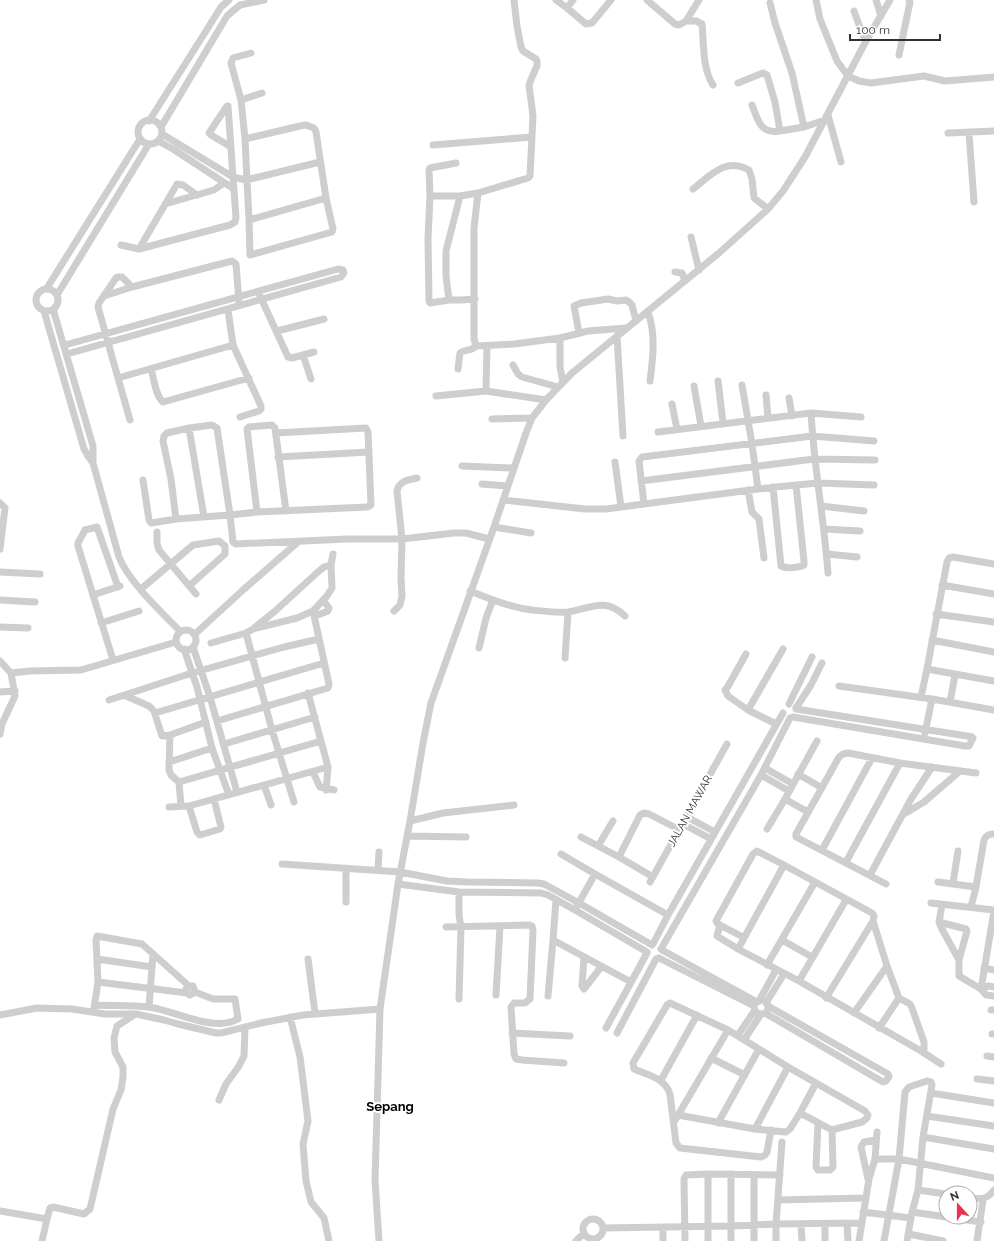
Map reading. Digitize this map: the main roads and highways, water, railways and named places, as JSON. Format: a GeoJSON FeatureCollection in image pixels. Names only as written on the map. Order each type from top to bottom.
{"type":"FeatureCollection","features":[{"type":"Feature","properties":{"kind":"district","name":"Sepang"},"geometry":{"type":"Point","coordinates":[390,1106]}}]}
